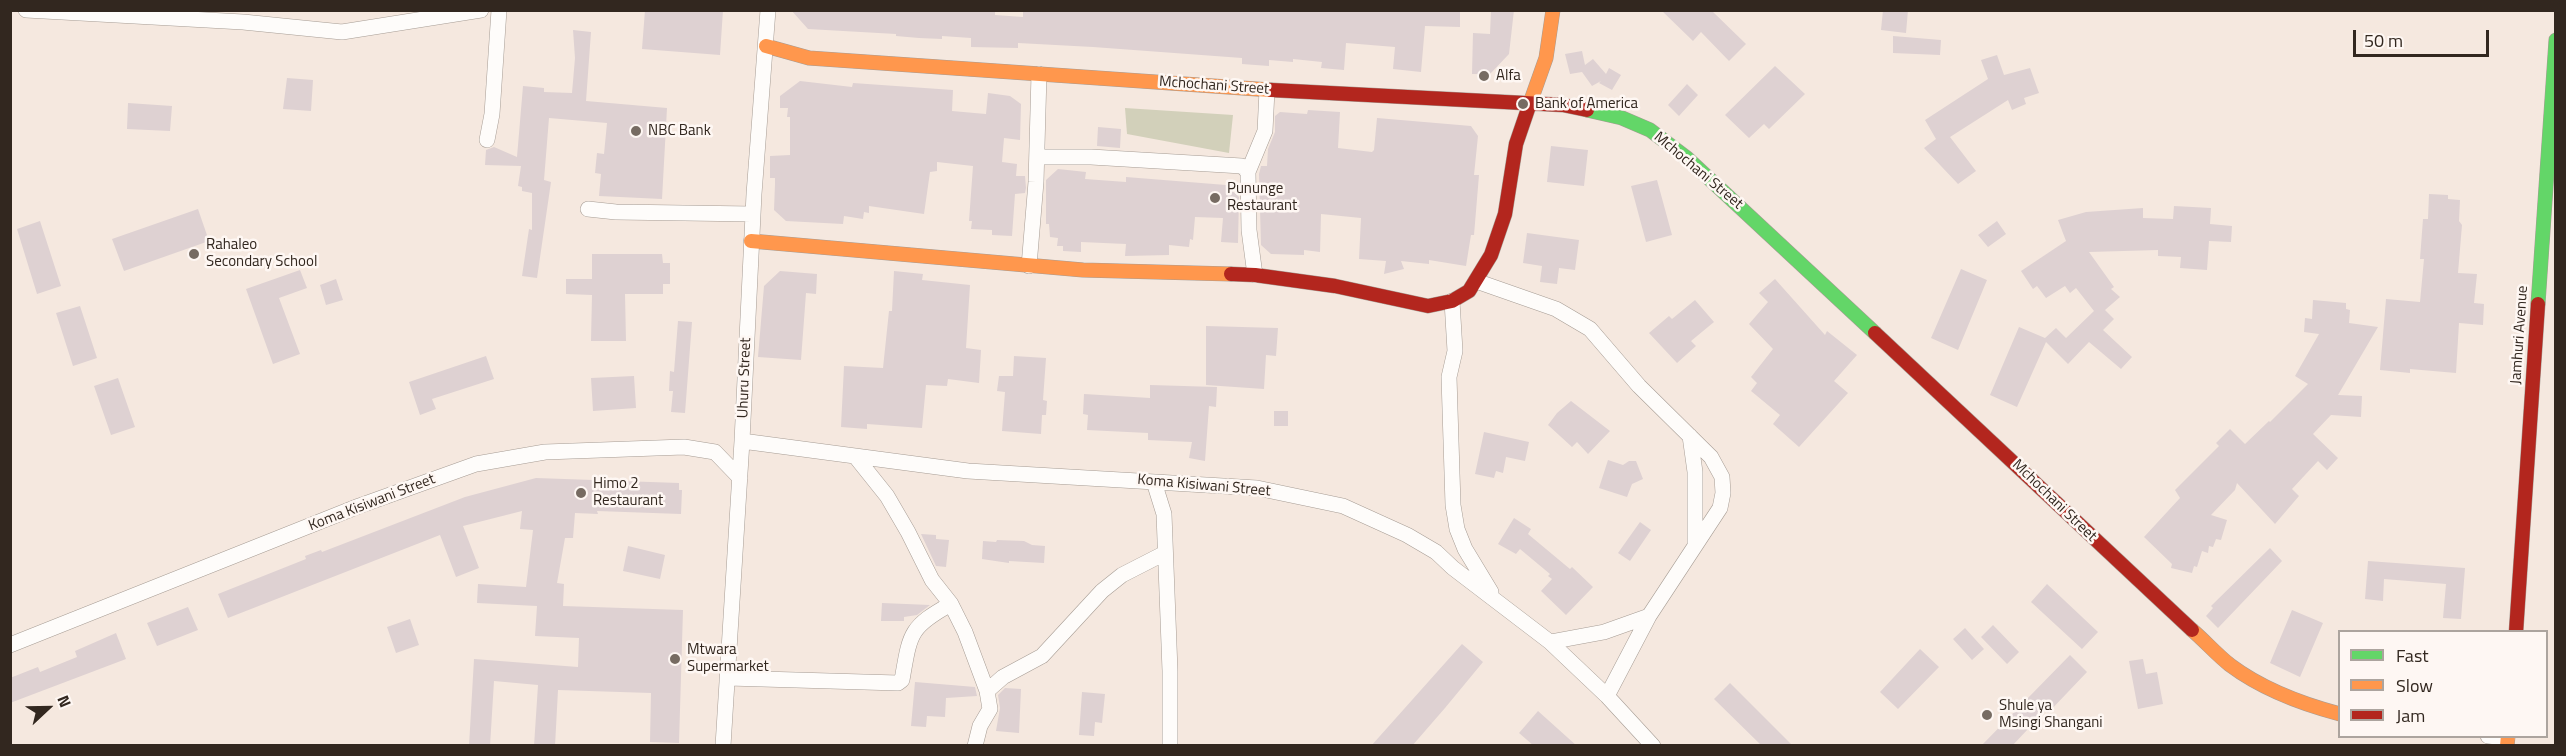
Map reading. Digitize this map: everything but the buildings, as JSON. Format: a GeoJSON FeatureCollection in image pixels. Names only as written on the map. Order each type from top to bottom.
{"type":"FeatureCollection","features":[{"type":"Feature","properties":{"kind":"street"},"geometry":{"type":"LineString","coordinates":[[26,10],[243,22],[342,32],[481,10]]}},
{"type":"Feature","properties":{"kind":"street"},"geometry":{"type":"LineString","coordinates":[[487,140],[492,114],[499,10]]}},
{"type":"Feature","properties":{"kind":"street","name":"Uhuru Street"},"geometry":{"type":"LineString","coordinates":[[723,746],[740,478],[752,214],[768,10]]}},
{"type":"Feature","properties":{"kind":"street"},"geometry":{"type":"LineString","coordinates":[[751,241],[1083,270],[1255,275],[1335,286],[1428,306],[1452,301],[1470,291],[1491,255],[1505,214],[1516,144],[1546,58],[1553,10]]}},
{"type":"Feature","properties":{"kind":"street","name":"Jamhuri Avenue"},"geometry":{"type":"LineString","coordinates":[[2516,630],[2556,40]]}},
{"type":"Feature","properties":{"kind":"street","name":"Mchochani Street"},"geometry":{"type":"LineString","coordinates":[[766,46],[809,58],[1267,90],[1401,94],[1563,105],[1600,112],[1650,130],[1747,213],[2229,664],[2256,682],[2288,698],[2338,713]]}},
{"type":"Feature","properties":{"kind":"street"},"geometry":{"type":"LineString","coordinates":[[1029,266],[1037,158],[1039,74]]}},
{"type":"Feature","properties":{"kind":"street"},"geometry":{"type":"LineString","coordinates":[[1255,275],[1249,230],[1248,172],[1265,130],[1267,90]]}},
{"type":"Feature","properties":{"kind":"street"},"geometry":{"type":"LineString","coordinates":[[1037,158],[1091,157],[1242,166],[1248,172]]}},
{"type":"Feature","properties":{"kind":"street"},"geometry":{"type":"LineString","coordinates":[[588,209],[616,212],[752,214]]}},
{"type":"Feature","properties":{"kind":"street"},"geometry":{"type":"LineString","coordinates":[[1476,281],[1539,302],[1578,320],[1604,343],[1639,386],[1712,456],[1718,467],[1723,486],[1720,508],[1648,616],[1607,696]]}},
{"type":"Feature","properties":{"kind":"street"},"geometry":{"type":"LineString","coordinates":[[1452,301],[1455,351],[1449,377],[1453,505],[1457,528],[1465,549],[1494,597]]}},
{"type":"Feature","properties":{"kind":"street"},"geometry":{"type":"LineString","coordinates":[[1690,436],[1695,472],[1695,543]]}},
{"type":"Feature","properties":{"kind":"street","name":"Koma Kisiwani Street"},"geometry":{"type":"LineString","coordinates":[[742,441],[968,471],[1257,488],[1343,506],[1407,535],[1437,552],[1453,568],[1494,597],[1550,642],[1607,696],[1653,746]]}},
{"type":"Feature","properties":{"kind":"street","name":"Koma Kisiwani Street"},"geometry":{"type":"LineString","coordinates":[[10,645],[359,506],[476,464],[545,452],[684,447],[716,452],[740,478]]}},
{"type":"Feature","properties":{"kind":"street"},"geometry":{"type":"LineString","coordinates":[[855,456],[887,496],[932,580],[951,604],[965,632],[987,691],[990,709],[980,726],[975,746]]}},
{"type":"Feature","properties":{"kind":"street"},"geometry":{"type":"LineString","coordinates":[[1154,482],[1164,514],[1170,746]]}},
{"type":"Feature","properties":{"kind":"street"},"geometry":{"type":"LineString","coordinates":[[987,691],[1003,677],[1042,656],[1102,591],[1122,575],[1165,554]]}},
{"type":"Feature","properties":{"kind":"street"},"geometry":{"type":"LineString","coordinates":[[728,678],[898,684],[902,680],[910,641],[920,624],[951,604]]}},
{"type":"Feature","properties":{"kind":"street"},"geometry":{"type":"LineString","coordinates":[[1550,642],[1604,632],[1648,616]]}},
{"type":"Feature","properties":{"kind":"shaded area"},"geometry":{"type":"Polygon","coordinates":[[[1125,108],[1233,115],[1229,153],[1127,134],[1125,108]]]}},
{"type":"Feature","properties":{"kind":"traffic: fast"},"geometry":{"type":"LineString","coordinates":[[2538,304],[2556,40]]}},
{"type":"Feature","properties":{"kind":"traffic: fast"},"geometry":{"type":"LineString","coordinates":[[1587,110],[1622,118],[1650,130],[1687,158],[1875,333]]}},
{"type":"Feature","properties":{"kind":"traffic: slow"},"geometry":{"type":"LineString","coordinates":[[1529,106],[1546,58],[1553,10]]}},
{"type":"Feature","properties":{"kind":"traffic: slow"},"geometry":{"type":"LineString","coordinates":[[766,46],[809,58],[1271,90]]}},
{"type":"Feature","properties":{"kind":"traffic: slow"},"geometry":{"type":"LineString","coordinates":[[751,241],[1083,270],[1231,274]]}},
{"type":"Feature","properties":{"kind":"traffic: slow"},"geometry":{"type":"LineString","coordinates":[[2192,630],[2242,674],[2311,706],[2338,713]]}},
{"type":"Feature","properties":{"kind":"traffic: slow"},"geometry":{"type":"LineString","coordinates":[[2507,746],[2508,738]]}},
{"type":"Feature","properties":{"kind":"traffic: jam"},"geometry":{"type":"LineString","coordinates":[[1271,90],[1563,105],[1587,110]]}},
{"type":"Feature","properties":{"kind":"traffic: jam"},"geometry":{"type":"LineString","coordinates":[[1231,274],[1335,286],[1428,306],[1452,301],[1469,291],[1491,255],[1505,214],[1516,144],[1529,106]]}},
{"type":"Feature","properties":{"kind":"traffic: jam"},"geometry":{"type":"LineString","coordinates":[[2516,630],[2538,304]]}},
{"type":"Feature","properties":{"kind":"traffic: jam"},"geometry":{"type":"LineString","coordinates":[[1875,333],[2192,630]]}},
{"type":"Feature","properties":{"kind":"place","name":"Alfa"},"geometry":{"type":"Point","coordinates":[1484,76]}},
{"type":"Feature","properties":{"kind":"place","name":"Bank of America"},"geometry":{"type":"Point","coordinates":[1523,104]}},
{"type":"Feature","properties":{"kind":"place","name":"NBC Bank"},"geometry":{"type":"Point","coordinates":[636,131]}},
{"type":"Feature","properties":{"kind":"place","name":"Pununge Restaurant"},"geometry":{"type":"Point","coordinates":[1215,198]}},
{"type":"Feature","properties":{"kind":"place","name":"Rahaleo Secondary School"},"geometry":{"type":"Point","coordinates":[194,254]}},
{"type":"Feature","properties":{"kind":"place","name":"Himo 2 Restaurant"},"geometry":{"type":"Point","coordinates":[581,493]}},
{"type":"Feature","properties":{"kind":"place","name":"Mtwara Supermarket"},"geometry":{"type":"Point","coordinates":[675,659]}},
{"type":"Feature","properties":{"kind":"place","name":"Shule ya Msingi Shangani"},"geometry":{"type":"Point","coordinates":[1987,715]}}]}
